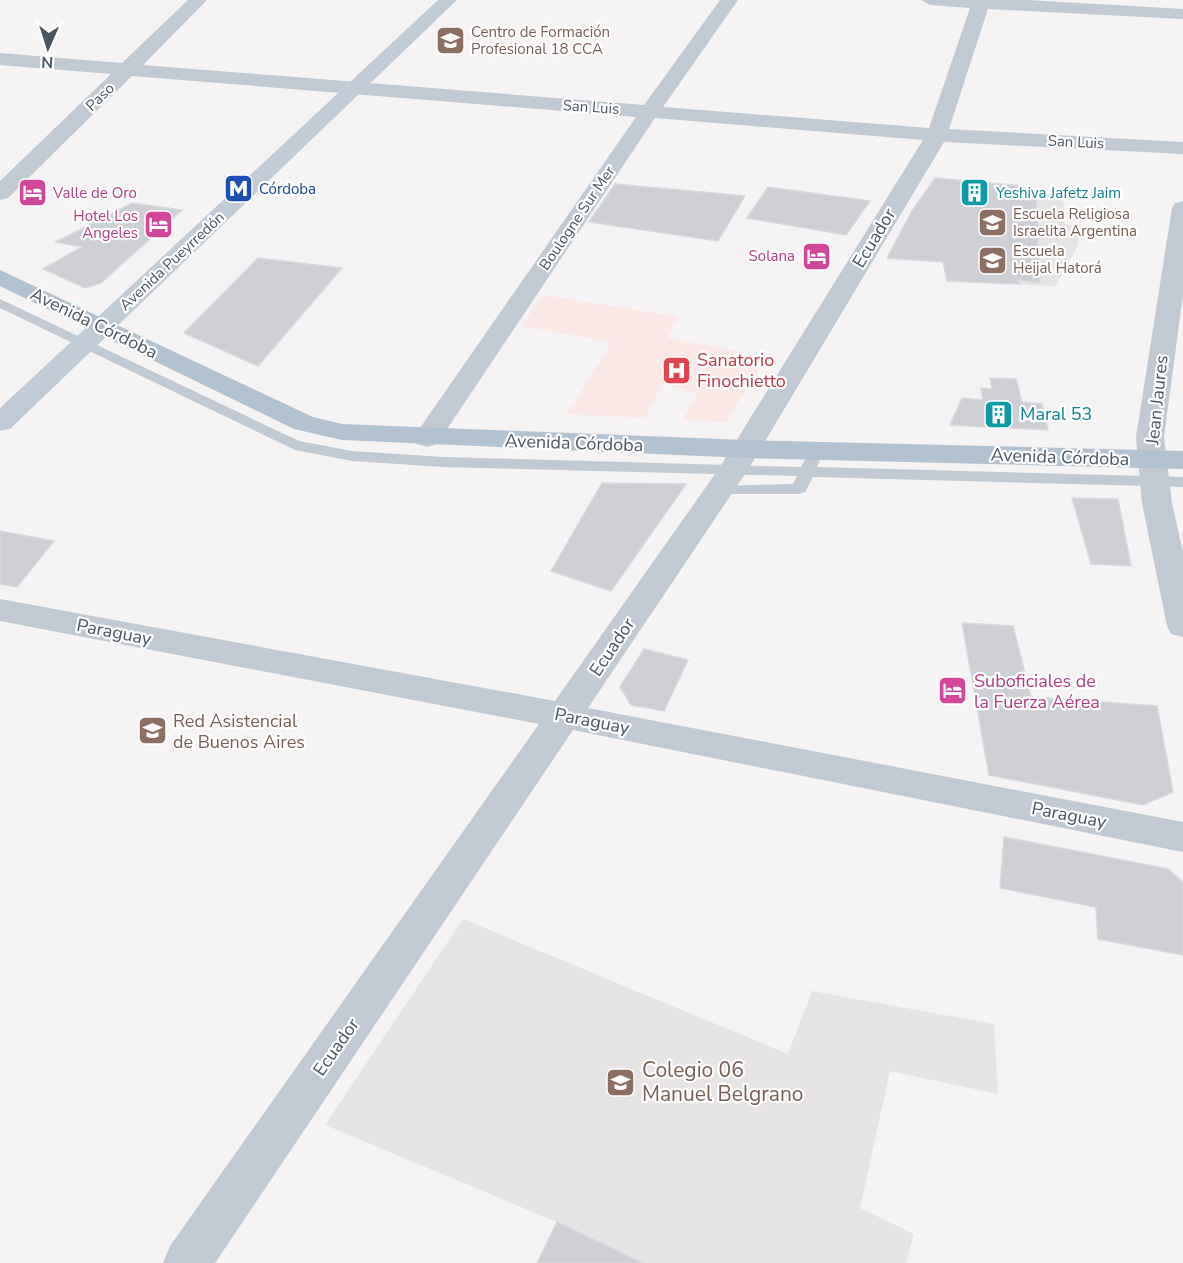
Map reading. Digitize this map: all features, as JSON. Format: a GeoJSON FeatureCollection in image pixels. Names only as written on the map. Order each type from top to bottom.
{"type":"FeatureCollection","features":[{"type":"Feature","properties":{"kind":"main road","name":"Avenida Pueyrredón"},"geometry":{"type":"LineString","coordinates":[[0,423],[448,0]]}},
{"type":"Feature","properties":{"kind":"main road","name":"Avenida Córdoba"},"geometry":{"type":"LineString","coordinates":[[0,277],[93,336],[322,429],[363,435],[427,438],[733,469],[813,461],[1163,474],[1183,460]]}},
{"type":"Feature","properties":{"kind":"street","name":"Paso"},"geometry":{"type":"LineString","coordinates":[[0,193],[198,0]]}},
{"type":"Feature","properties":{"kind":"street","name":"Boulogne Sur Mer"},"geometry":{"type":"LineString","coordinates":[[427,438],[650,111],[729,0]]}},
{"type":"Feature","properties":{"kind":"street"},"geometry":{"type":"LineString","coordinates":[[930,0],[981,1],[1183,14]]}},
{"type":"Feature","properties":{"kind":"street","name":"Ecuador"},"geometry":{"type":"LineString","coordinates":[[187,1263],[733,469],[937,135],[981,1]]}},
{"type":"Feature","properties":{"kind":"street","name":"San Luis"},"geometry":{"type":"LineString","coordinates":[[0,59],[937,135],[1183,148]]}},
{"type":"Feature","properties":{"kind":"street","name":"Jean Jaures"},"geometry":{"type":"LineString","coordinates":[[1183,208],[1150,437],[1163,474],[1183,626]]}},
{"type":"Feature","properties":{"kind":"street","name":"Paraguay"},"geometry":{"type":"LineString","coordinates":[[0,610],[565,716],[1183,837]]}},
{"type":"Feature","properties":{"kind":"lane","name":"Avenida Córdoba"},"geometry":{"type":"LineString","coordinates":[[0,303],[93,336],[295,445],[323,453],[444,462],[733,469]]}},
{"type":"Feature","properties":{"kind":"lane"},"geometry":{"type":"LineString","coordinates":[[733,469],[799,489],[813,461]]}},
{"type":"Feature","properties":{"kind":"shaded area"},"geometry":{"type":"Polygon","coordinates":[[[1034,198],[1063,199],[1065,224],[1082,226],[1076,249],[1056,286],[947,281],[943,262],[887,258],[899,236],[1037,234],[906,222],[919,200],[1034,208],[1034,198]]]}},
{"type":"Feature","properties":{"kind":"shaded area","name":"Sanatorio Finochietto"},"geometry":{"type":"Polygon","coordinates":[[[543,295],[679,317],[667,338],[766,357],[726,422],[682,420],[698,393],[663,383],[644,418],[567,414],[612,342],[522,326],[543,295]]]}},
{"type":"Feature","properties":{"kind":"shaded area","name":"Colegio 06 Manuel Belgrano"},"geometry":{"type":"Polygon","coordinates":[[[463,919],[788,1054],[812,991],[994,1024],[998,1094],[890,1071],[860,1208],[914,1234],[906,1263],[643,1263],[557,1222],[325,1125],[463,919]]]}},
{"type":"Feature","properties":{"kind":"building"},"geometry":{"type":"Polygon","coordinates":[[[935,178],[1023,186],[1026,197],[1036,198],[1040,283],[1018,280],[1020,284],[947,281],[943,262],[887,258],[912,211],[935,178]]]}},
{"type":"Feature","properties":{"kind":"building"},"geometry":{"type":"Polygon","coordinates":[[[615,184],[745,196],[718,241],[589,222],[615,184]]]}},
{"type":"Feature","properties":{"kind":"building"},"geometry":{"type":"Polygon","coordinates":[[[768,187],[870,201],[846,235],[747,218],[768,187]]]}},
{"type":"Feature","properties":{"kind":"building"},"geometry":{"type":"Polygon","coordinates":[[[132,203],[182,210],[101,283],[85,288],[43,269],[82,247],[56,242],[132,203]]]}},
{"type":"Feature","properties":{"kind":"building"},"geometry":{"type":"Polygon","coordinates":[[[258,258],[342,268],[258,366],[184,333],[258,258]]]}},
{"type":"Feature","properties":{"kind":"building","name":"Maral 53"},"geometry":{"type":"Polygon","coordinates":[[[990,378],[1016,379],[1022,402],[1042,404],[1048,430],[950,425],[962,398],[983,400],[981,388],[992,389],[990,378]]]}},
{"type":"Feature","properties":{"kind":"building"},"geometry":{"type":"Polygon","coordinates":[[[602,483],[686,484],[611,591],[551,571],[602,483]]]}},
{"type":"Feature","properties":{"kind":"building"},"geometry":{"type":"Polygon","coordinates":[[[1072,498],[1118,499],[1131,566],[1091,564],[1072,498]]]}},
{"type":"Feature","properties":{"kind":"building"},"geometry":{"type":"Polygon","coordinates":[[[0,531],[54,541],[17,587],[0,584],[0,531]]]}},
{"type":"Feature","properties":{"kind":"building"},"geometry":{"type":"Polygon","coordinates":[[[962,623],[1013,626],[1031,697],[1157,706],[1173,792],[1143,805],[989,775],[962,623]]]}},
{"type":"Feature","properties":{"kind":"building"},"geometry":{"type":"Polygon","coordinates":[[[644,649],[688,660],[664,711],[631,705],[620,687],[644,649]]]}},
{"type":"Feature","properties":{"kind":"building"},"geometry":{"type":"Polygon","coordinates":[[[1004,837],[1168,869],[1183,882],[1183,955],[1098,939],[1096,907],[1000,888],[1004,837]]]}},
{"type":"Feature","properties":{"kind":"building"},"geometry":{"type":"Polygon","coordinates":[[[557,1222],[643,1263],[537,1263],[557,1222]]]}},
{"type":"Feature","properties":{"kind":"place","name":"Centro de Formación Profesional 18 CCA"},"geometry":{"type":"Point","coordinates":[450,41]}},
{"type":"Feature","properties":{"kind":"place","name":"Córdoba"},"geometry":{"type":"Point","coordinates":[238,189]}},
{"type":"Feature","properties":{"kind":"place","name":"Valle de Oro"},"geometry":{"type":"Point","coordinates":[32,193]}},
{"type":"Feature","properties":{"kind":"place","name":"Yeshiva Jafetz Jaim"},"geometry":{"type":"Point","coordinates":[975,193]}},
{"type":"Feature","properties":{"kind":"place","name":"Escuela Religiosa Israelita Argentina"},"geometry":{"type":"Point","coordinates":[992,223]}},
{"type":"Feature","properties":{"kind":"place","name":"Hotel Los Angeles"},"geometry":{"type":"Point","coordinates":[159,225]}},
{"type":"Feature","properties":{"kind":"place","name":"Solana"},"geometry":{"type":"Point","coordinates":[816,256]}},
{"type":"Feature","properties":{"kind":"place","name":"Escuela Heijal Hatorá"},"geometry":{"type":"Point","coordinates":[992,260]}},
{"type":"Feature","properties":{"kind":"place","name":"Sanatorio Finochietto"},"geometry":{"type":"Point","coordinates":[676,370]}},
{"type":"Feature","properties":{"kind":"place","name":"Maral 53"},"geometry":{"type":"Point","coordinates":[999,414]}},
{"type":"Feature","properties":{"kind":"place","name":"Suboficiales de la Fuerza Aérea"},"geometry":{"type":"Point","coordinates":[953,691]}},
{"type":"Feature","properties":{"kind":"place","name":"Red Asistencial de Buenos Aires"},"geometry":{"type":"Point","coordinates":[152,731]}},
{"type":"Feature","properties":{"kind":"place","name":"Colegio 06 Manuel Belgrano"},"geometry":{"type":"Point","coordinates":[621,1082]}}]}
